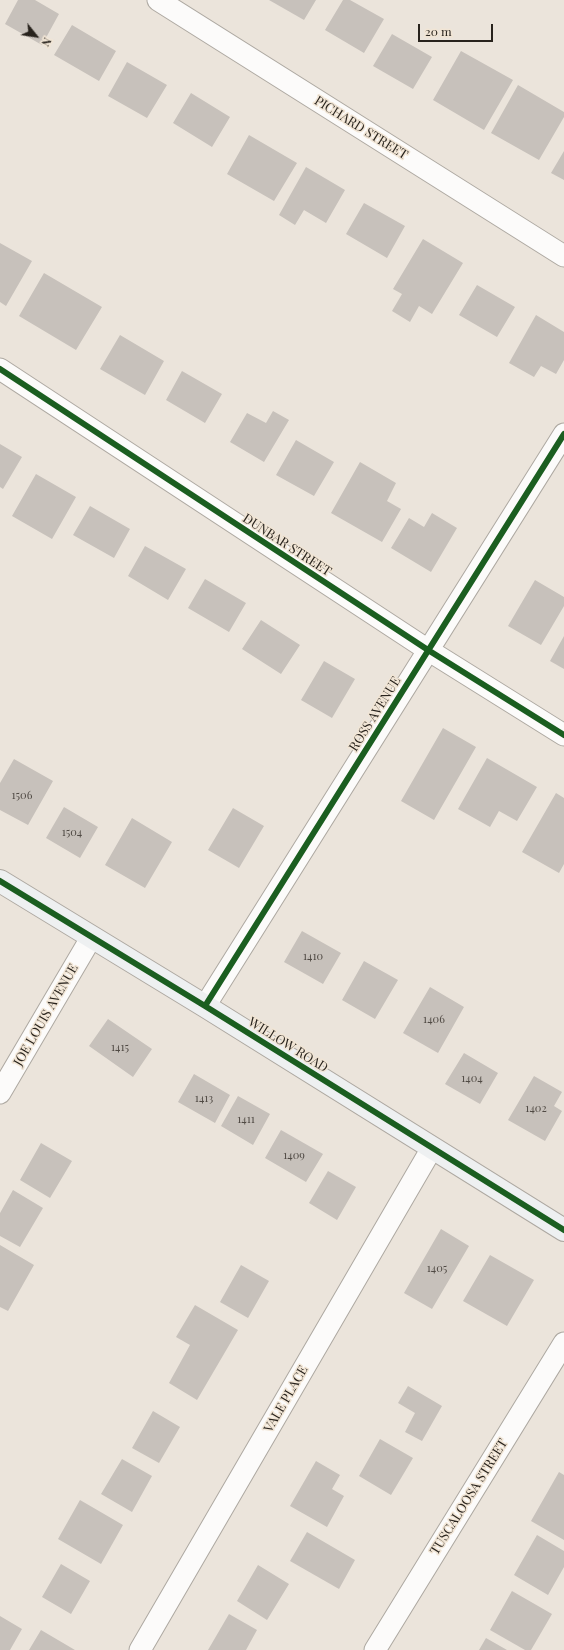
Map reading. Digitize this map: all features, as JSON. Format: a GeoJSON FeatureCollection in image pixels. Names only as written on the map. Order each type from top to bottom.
{"type":"FeatureCollection","features":[{"type":"Feature","properties":{"kind":"street","name":"PICHARD STREET"},"geometry":{"type":"LineString","coordinates":[[158,0],[564,256]]}},
{"type":"Feature","properties":{"kind":"street","name":"DUNBAR STREET"},"geometry":{"type":"LineString","coordinates":[[0,369],[428,650],[564,735]]}},
{"type":"Feature","properties":{"kind":"street","name":"ROSS AVENUE"},"geometry":{"type":"LineString","coordinates":[[205,1006],[564,434]]}},
{"type":"Feature","properties":{"kind":"street","name":"WILLOW ROAD"},"geometry":{"type":"LineString","coordinates":[[0,881],[91,938],[205,1006],[564,1230]]}},
{"type":"Feature","properties":{"kind":"street","name":"JOE LOUIS AVENUE"},"geometry":{"type":"LineString","coordinates":[[0,1093],[91,938]]}},
{"type":"Feature","properties":{"kind":"street","name":"VALE PLACE"},"geometry":{"type":"LineString","coordinates":[[140,1650],[432,1148]]}},
{"type":"Feature","properties":{"kind":"street","name":"TUSCALOOSA STREET"},"geometry":{"type":"LineString","coordinates":[[375,1650],[564,1343]]}},
{"type":"Feature","properties":{"kind":"building"},"geometry":{"type":"Polygon","coordinates":[[[18,0],[35,0],[59,14],[42,45],[5,24],[18,0]]]}},
{"type":"Feature","properties":{"kind":"building"},"geometry":{"type":"Polygon","coordinates":[[[269,0],[316,0],[304,20],[269,0]]]}},
{"type":"Feature","properties":{"kind":"building"},"geometry":{"type":"Polygon","coordinates":[[[343,0],[350,0],[384,19],[364,53],[325,30],[343,0]]]}},
{"type":"Feature","properties":{"kind":"building"},"geometry":{"type":"Polygon","coordinates":[[[72,25],[116,51],[99,81],[54,55],[72,25]]]}},
{"type":"Feature","properties":{"kind":"building"},"geometry":{"type":"Polygon","coordinates":[[[392,34],[432,57],[413,89],[373,66],[392,34]]]}},
{"type":"Feature","properties":{"kind":"building"},"geometry":{"type":"Polygon","coordinates":[[[461,51],[513,80],[484,130],[433,100],[461,51]]]}},
{"type":"Feature","properties":{"kind":"building"},"geometry":{"type":"Polygon","coordinates":[[[127,62],[167,85],[147,118],[108,96],[127,62]]]}},
{"type":"Feature","properties":{"kind":"building"},"geometry":{"type":"Polygon","coordinates":[[[518,85],[564,112],[564,117],[539,160],[491,133],[518,85]]]}},
{"type":"Feature","properties":{"kind":"building"},"geometry":{"type":"Polygon","coordinates":[[[191,93],[230,117],[212,147],[173,123],[191,93]]]}},
{"type":"Feature","properties":{"kind":"building"},"geometry":{"type":"Polygon","coordinates":[[[249,135],[297,163],[274,201],[227,174],[249,135]]]}},
{"type":"Feature","properties":{"kind":"building"},"geometry":{"type":"Polygon","coordinates":[[[564,151],[564,180],[551,173],[564,151]]]}},
{"type":"Feature","properties":{"kind":"building"},"geometry":{"type":"Polygon","coordinates":[[[306,167],[345,190],[326,223],[304,210],[295,225],[279,215],[306,167]]]}},
{"type":"Feature","properties":{"kind":"building"},"geometry":{"type":"Polygon","coordinates":[[[364,203],[405,226],[387,258],[346,234],[364,203]]]}},
{"type":"Feature","properties":{"kind":"building"},"geometry":{"type":"Polygon","coordinates":[[[423,239],[463,263],[432,314],[419,306],[410,322],[392,311],[402,294],[393,289],[423,239]]]}},
{"type":"Feature","properties":{"kind":"building"},"geometry":{"type":"Polygon","coordinates":[[[0,243],[32,261],[6,306],[0,302],[0,243]]]}},
{"type":"Feature","properties":{"kind":"building"},"geometry":{"type":"Polygon","coordinates":[[[44,273],[102,307],[76,350],[19,316],[44,273]]]}},
{"type":"Feature","properties":{"kind":"building"},"geometry":{"type":"Polygon","coordinates":[[[477,285],[515,307],[497,337],[459,315],[477,285]]]}},
{"type":"Feature","properties":{"kind":"building"},"geometry":{"type":"Polygon","coordinates":[[[536,315],[564,332],[564,360],[556,374],[541,366],[534,377],[509,363],[536,315]]]}},
{"type":"Feature","properties":{"kind":"building"},"geometry":{"type":"Polygon","coordinates":[[[120,335],[164,361],[145,395],[100,369],[120,335]]]}},
{"type":"Feature","properties":{"kind":"building"},"geometry":{"type":"Polygon","coordinates":[[[182,371],[222,394],[205,423],[166,400],[182,371]]]}},
{"type":"Feature","properties":{"kind":"building"},"geometry":{"type":"Polygon","coordinates":[[[273,411],[289,420],[264,462],[230,442],[247,413],[266,423],[273,411]]]}},
{"type":"Feature","properties":{"kind":"building"},"geometry":{"type":"Polygon","coordinates":[[[296,440],[334,462],[314,496],[276,475],[296,440]]]}},
{"type":"Feature","properties":{"kind":"building"},"geometry":{"type":"Polygon","coordinates":[[[0,444],[22,457],[3,489],[0,487],[0,444]]]}},
{"type":"Feature","properties":{"kind":"building"},"geometry":{"type":"Polygon","coordinates":[[[360,462],[396,483],[387,501],[401,509],[382,542],[331,513],[360,462]]]}},
{"type":"Feature","properties":{"kind":"building"},"geometry":{"type":"Polygon","coordinates":[[[36,474],[76,497],[52,539],[12,516],[36,474]]]}},
{"type":"Feature","properties":{"kind":"building"},"geometry":{"type":"Polygon","coordinates":[[[90,506],[130,529],[114,558],[73,535],[90,506]]]}},
{"type":"Feature","properties":{"kind":"building"},"geometry":{"type":"Polygon","coordinates":[[[432,513],[457,528],[431,572],[391,548],[409,518],[424,527],[432,513]]]}},
{"type":"Feature","properties":{"kind":"building"},"geometry":{"type":"Polygon","coordinates":[[[145,546],[186,569],[168,600],[128,576],[145,546]]]}},
{"type":"Feature","properties":{"kind":"building"},"geometry":{"type":"Polygon","coordinates":[[[205,579],[246,603],[229,632],[188,608],[205,579]]]}},
{"type":"Feature","properties":{"kind":"building"},"geometry":{"type":"Polygon","coordinates":[[[535,580],[564,597],[564,606],[541,645],[508,626],[535,580]]]}},
{"type":"Feature","properties":{"kind":"building"},"geometry":{"type":"Polygon","coordinates":[[[261,620],[300,645],[281,674],[242,649],[261,620]]]}},
{"type":"Feature","properties":{"kind":"building"},"geometry":{"type":"Polygon","coordinates":[[[564,636],[564,669],[550,661],[564,636]]]}},
{"type":"Feature","properties":{"kind":"building"},"geometry":{"type":"Polygon","coordinates":[[[324,661],[355,679],[332,718],[301,700],[324,661]]]}},
{"type":"Feature","properties":{"kind":"building"},"geometry":{"type":"Polygon","coordinates":[[[443,728],[476,747],[434,820],[401,801],[443,728]]]}},
{"type":"Feature","properties":{"kind":"building"},"geometry":{"type":"Polygon","coordinates":[[[487,758],[537,787],[517,821],[499,811],[490,827],[458,809],[487,758]]]}},
{"type":"Feature","properties":{"kind":"building"},"geometry":{"type":"Polygon","coordinates":[[[14,759],[53,781],[28,825],[0,810],[0,783],[14,759]]]}},
{"type":"Feature","properties":{"kind":"building"},"geometry":{"type":"Polygon","coordinates":[[[556,793],[564,798],[564,864],[559,873],[522,852],[556,793]]]}},
{"type":"Feature","properties":{"kind":"building"},"geometry":{"type":"Polygon","coordinates":[[[64,807],[98,827],[80,858],[46,838],[64,807]]]}},
{"type":"Feature","properties":{"kind":"building"},"geometry":{"type":"Polygon","coordinates":[[[233,808],[264,826],[239,868],[208,850],[233,808]]]}},
{"type":"Feature","properties":{"kind":"building"},"geometry":{"type":"Polygon","coordinates":[[[132,818],[172,842],[145,888],[105,865],[132,818]]]}},
{"type":"Feature","properties":{"kind":"building"},"geometry":{"type":"Polygon","coordinates":[[[302,931],[341,953],[323,984],[284,962],[302,931]]]}},
{"type":"Feature","properties":{"kind":"building"},"geometry":{"type":"Polygon","coordinates":[[[364,961],[398,980],[375,1019],[342,1000],[364,961]]]}},
{"type":"Feature","properties":{"kind":"building"},"geometry":{"type":"Polygon","coordinates":[[[430,987],[464,1007],[438,1053],[403,1033],[430,987]]]}},
{"type":"Feature","properties":{"kind":"building"},"geometry":{"type":"Polygon","coordinates":[[[108,1019],[152,1049],[133,1077],[89,1046],[108,1019]]]}},
{"type":"Feature","properties":{"kind":"building"},"geometry":{"type":"Polygon","coordinates":[[[464,1053],[498,1073],[480,1104],[445,1084],[464,1053]]]}},
{"type":"Feature","properties":{"kind":"building"},"geometry":{"type":"Polygon","coordinates":[[[194,1074],[230,1095],[215,1123],[178,1102],[194,1074]]]}},
{"type":"Feature","properties":{"kind":"building"},"geometry":{"type":"Polygon","coordinates":[[[534,1076],[562,1092],[554,1106],[562,1111],[545,1141],[508,1120],[534,1076]]]}},
{"type":"Feature","properties":{"kind":"building"},"geometry":{"type":"Polygon","coordinates":[[[238,1096],[270,1114],[253,1145],[221,1126],[238,1096]]]}},
{"type":"Feature","properties":{"kind":"building"},"geometry":{"type":"Polygon","coordinates":[[[281,1130],[323,1154],[306,1182],[265,1158],[281,1130]]]}},
{"type":"Feature","properties":{"kind":"building"},"geometry":{"type":"Polygon","coordinates":[[[41,1143],[72,1161],[50,1198],[20,1180],[41,1143]]]}},
{"type":"Feature","properties":{"kind":"building"},"geometry":{"type":"Polygon","coordinates":[[[328,1171],[356,1187],[337,1220],[309,1203],[328,1171]]]}},
{"type":"Feature","properties":{"kind":"building"},"geometry":{"type":"Polygon","coordinates":[[[13,1190],[43,1208],[20,1247],[0,1236],[0,1213],[13,1190]]]}},
{"type":"Feature","properties":{"kind":"building"},"geometry":{"type":"Polygon","coordinates":[[[441,1229],[469,1246],[432,1309],[404,1293],[441,1229]]]}},
{"type":"Feature","properties":{"kind":"building"},"geometry":{"type":"Polygon","coordinates":[[[0,1245],[34,1265],[8,1311],[0,1307],[0,1245]]]}},
{"type":"Feature","properties":{"kind":"building"},"geometry":{"type":"Polygon","coordinates":[[[490,1255],[534,1280],[507,1326],[463,1301],[490,1255]]]}},
{"type":"Feature","properties":{"kind":"building"},"geometry":{"type":"Polygon","coordinates":[[[241,1265],[269,1281],[248,1318],[220,1302],[241,1265]]]}},
{"type":"Feature","properties":{"kind":"building"},"geometry":{"type":"Polygon","coordinates":[[[195,1305],[238,1330],[197,1400],[169,1383],[190,1345],[176,1337],[195,1305]]]}},
{"type":"Feature","properties":{"kind":"building"},"geometry":{"type":"Polygon","coordinates":[[[408,1386],[442,1406],[422,1441],[405,1432],[415,1413],[398,1403],[408,1386]]]}},
{"type":"Feature","properties":{"kind":"building"},"geometry":{"type":"Polygon","coordinates":[[[153,1411],[180,1427],[159,1463],[132,1448],[153,1411]]]}},
{"type":"Feature","properties":{"kind":"building"},"geometry":{"type":"Polygon","coordinates":[[[380,1439],[413,1458],[391,1495],[359,1476],[380,1439]]]}},
{"type":"Feature","properties":{"kind":"building"},"geometry":{"type":"Polygon","coordinates":[[[122,1459],[152,1476],[132,1512],[101,1494],[122,1459]]]}},
{"type":"Feature","properties":{"kind":"building"},"geometry":{"type":"Polygon","coordinates":[[[316,1461],[340,1475],[332,1489],[344,1496],[327,1527],[290,1506],[316,1461]]]}},
{"type":"Feature","properties":{"kind":"building"},"geometry":{"type":"Polygon","coordinates":[[[559,1472],[564,1475],[564,1540],[531,1521],[559,1472]]]}},
{"type":"Feature","properties":{"kind":"building"},"geometry":{"type":"Polygon","coordinates":[[[80,1500],[123,1525],[101,1564],[58,1539],[80,1500]]]}},
{"type":"Feature","properties":{"kind":"building"},"geometry":{"type":"Polygon","coordinates":[[[307,1532],[355,1560],[339,1589],[290,1561],[307,1532]]]}},
{"type":"Feature","properties":{"kind":"building"},"geometry":{"type":"Polygon","coordinates":[[[537,1535],[564,1551],[564,1567],[548,1595],[514,1575],[537,1535]]]}},
{"type":"Feature","properties":{"kind":"building"},"geometry":{"type":"Polygon","coordinates":[[[61,1564],[90,1581],[71,1614],[42,1597],[61,1564]]]}},
{"type":"Feature","properties":{"kind":"building"},"geometry":{"type":"Polygon","coordinates":[[[258,1565],[289,1584],[267,1620],[237,1601],[258,1565]]]}},
{"type":"Feature","properties":{"kind":"building"},"geometry":{"type":"Polygon","coordinates":[[[512,1591],[552,1614],[531,1650],[525,1650],[490,1630],[512,1591]]]}},
{"type":"Feature","properties":{"kind":"building"},"geometry":{"type":"Polygon","coordinates":[[[229,1614],[257,1630],[246,1650],[208,1650],[229,1614]]]}},
{"type":"Feature","properties":{"kind":"building"},"geometry":{"type":"Polygon","coordinates":[[[0,1616],[22,1629],[10,1650],[0,1650],[0,1616]]]}},
{"type":"Feature","properties":{"kind":"building"},"geometry":{"type":"Polygon","coordinates":[[[41,1630],[75,1650],[29,1650],[41,1630]]]}},
{"type":"Feature","properties":{"kind":"building"},"geometry":{"type":"Polygon","coordinates":[[[486,1638],[507,1650],[479,1650],[486,1638]]]}},
{"type":"Feature","properties":{"kind":"cycle path"},"geometry":{"type":"LineString","coordinates":[[0,369],[428,650],[564,735]]}},
{"type":"Feature","properties":{"kind":"cycle path"},"geometry":{"type":"LineString","coordinates":[[205,1006],[564,434]]}},
{"type":"Feature","properties":{"kind":"cycle path"},"geometry":{"type":"LineString","coordinates":[[0,881],[205,1006],[564,1230]]}}]}
